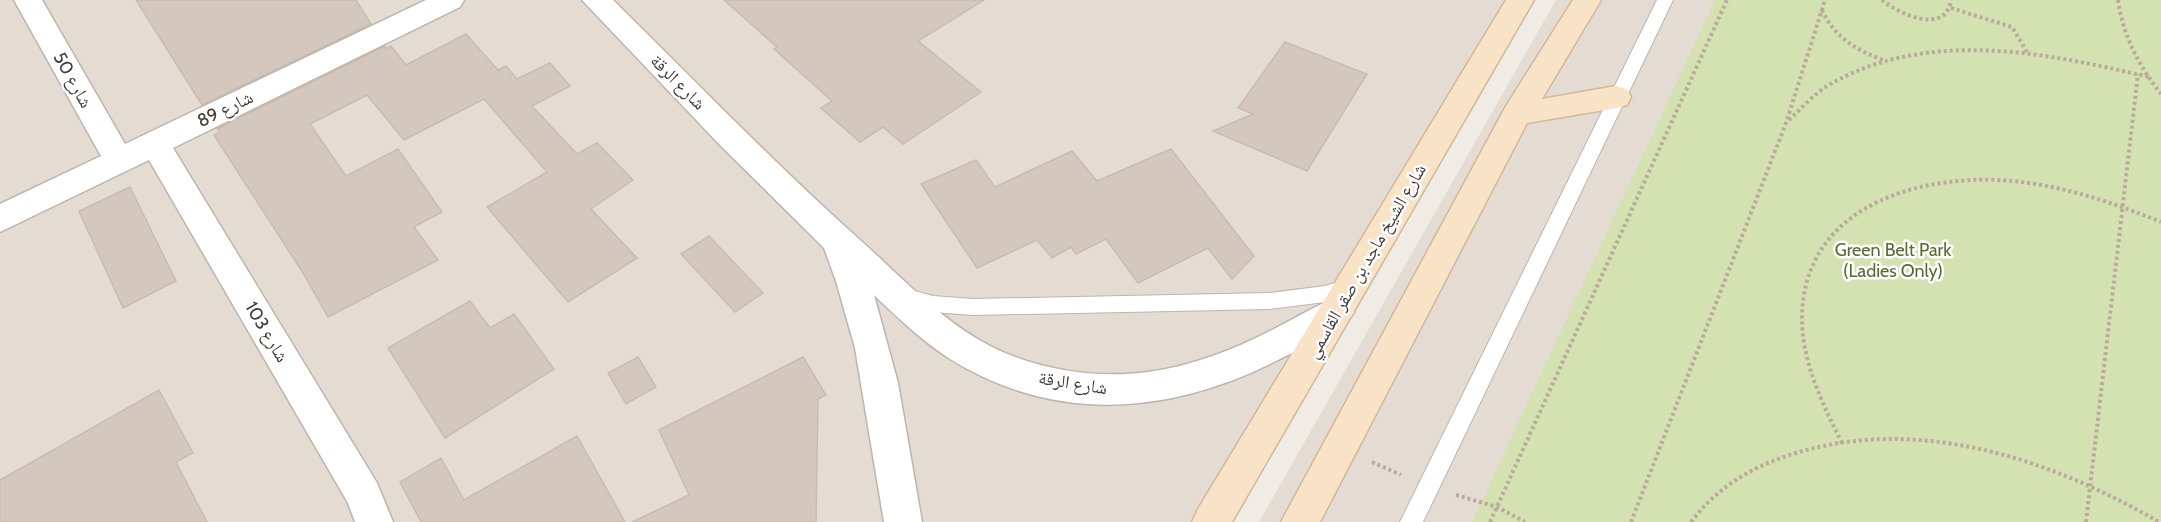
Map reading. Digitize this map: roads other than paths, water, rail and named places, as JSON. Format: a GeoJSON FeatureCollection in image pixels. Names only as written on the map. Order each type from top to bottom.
{"type":"FeatureCollection","features":[{"type":"Feature","properties":{"kind":"main road","name":"شارع الشيخ ماجد بن صقر القاسمي"},"geometry":{"type":"LineString","coordinates":[[1211,522],[1521,0]]}},
{"type":"Feature","properties":{"kind":"main road"},"geometry":{"type":"LineString","coordinates":[[1300,522],[1517,114],[1581,4]]}},
{"type":"Feature","properties":{"kind":"main road"},"geometry":{"type":"LineString","coordinates":[[1517,114],[1616,97]]}},
{"type":"Feature","properties":{"kind":"street","name":"شارع 50"},"geometry":{"type":"LineString","coordinates":[[28,0],[119,161]]}},
{"type":"Feature","properties":{"kind":"street","name":"شارع 89"},"geometry":{"type":"LineString","coordinates":[[0,219],[450,0]]}},
{"type":"Feature","properties":{"kind":"street","name":"شارع الرقة"},"geometry":{"type":"LineString","coordinates":[[596,0],[837,241],[938,332],[991,362],[1052,382],[1084,388],[1118,390],[1153,387],[1191,380],[1264,352],[1344,299]]}},
{"type":"Feature","properties":{"kind":"street","name":"شارع 103"},"geometry":{"type":"LineString","coordinates":[[155,144],[364,495],[374,522]]}},
{"type":"Feature","properties":{"kind":"street","name":"شارع الرقة"},"geometry":{"type":"LineString","coordinates":[[837,241],[853,278],[866,319],[876,363],[903,522]]}},
{"type":"Feature","properties":{"kind":"lane"},"geometry":{"type":"LineString","coordinates":[[1411,522],[1665,0]]}},
{"type":"Feature","properties":{"kind":"lane"},"geometry":{"type":"LineString","coordinates":[[895,292],[933,304],[973,307],[1269,301],[1325,294],[1344,299]]}},
{"type":"Feature","properties":{"kind":"park label","name":"Green Belt Park (Ladies Only)"},"geometry":{"type":"Point","coordinates":[1893,260]}}]}
